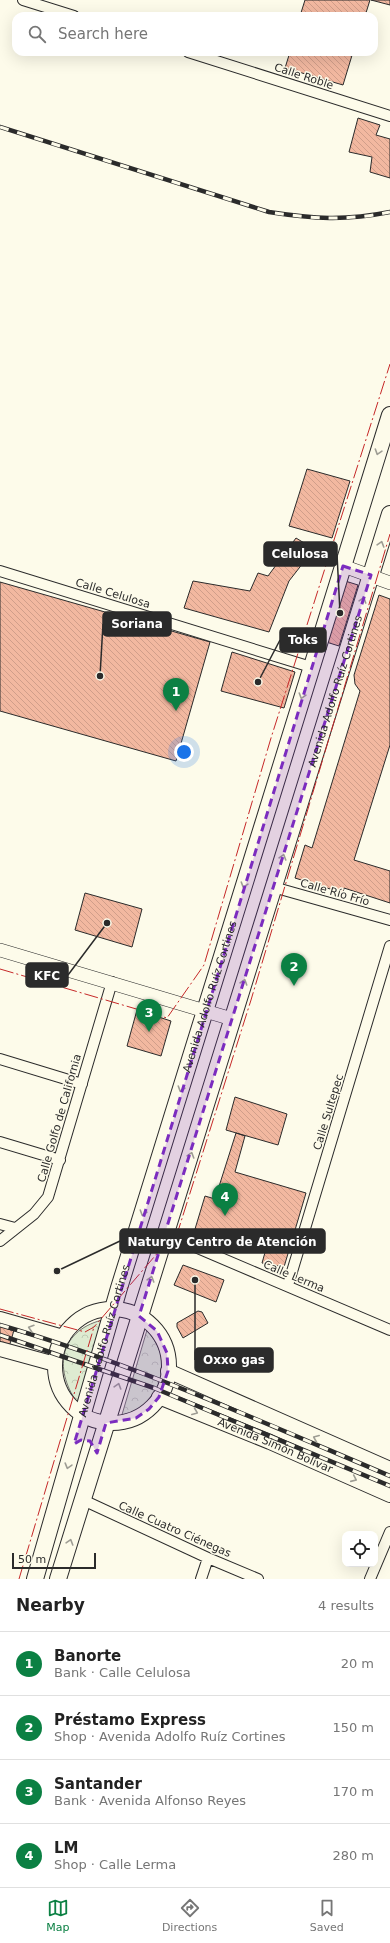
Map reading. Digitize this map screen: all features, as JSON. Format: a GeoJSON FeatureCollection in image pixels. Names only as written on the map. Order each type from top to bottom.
{"type":"FeatureCollection","features":[{"type":"Feature","properties":{"kind":"main road","name":"Avenida Adolfo Ruíz Cortines"},"geometry":{"type":"LineString","coordinates":[[35,1579],[114,1309],[342,566],[390,415]]}},
{"type":"Feature","properties":{"kind":"main road","name":"Avenida Adolfo Ruíz Cortines"},"geometry":{"type":"LineString","coordinates":[[58,1579],[138,1316],[167,1235],[232,1019],[390,514]]}},
{"type":"Feature","properties":{"kind":"main road"},"geometry":{"type":"LineString","coordinates":[[114,1309],[133,1313],[138,1316],[157,1331],[167,1353],[168,1371],[159,1397],[149,1409],[136,1418],[121,1422],[106,1423],[82,1415],[70,1405],[62,1393],[56,1379],[55,1364],[58,1349],[63,1337],[77,1321],[88,1314],[101,1310],[114,1309]]}},
{"type":"Feature","properties":{"kind":"main road"},"geometry":{"type":"LineString","coordinates":[[0,1319],[63,1337]]}},
{"type":"Feature","properties":{"kind":"main road"},"geometry":{"type":"LineString","coordinates":[[0,1349],[55,1364]]}},
{"type":"Feature","properties":{"kind":"main road","name":"Avenida Simón Bolívar"},"geometry":{"type":"LineString","coordinates":[[168,1371],[390,1469]]}},
{"type":"Feature","properties":{"kind":"main road","name":"Avenida Simón Bolívar"},"geometry":{"type":"LineString","coordinates":[[159,1397],[270,1442],[390,1495]]}},
{"type":"Feature","properties":{"kind":"main road"},"geometry":{"type":"LineString","coordinates":[[74,1444],[81,1440],[90,1441],[94,1444],[97,1453]]}},
{"type":"Feature","properties":{"kind":"street"},"geometry":{"type":"LineString","coordinates":[[23,0],[61,12]]}},
{"type":"Feature","properties":{"kind":"street","name":"Calle Roble"},"geometry":{"type":"LineString","coordinates":[[201,56],[390,116]]}},
{"type":"Feature","properties":{"kind":"street"},"geometry":{"type":"LineString","coordinates":[[342,566],[390,583]]}},
{"type":"Feature","properties":{"kind":"street","name":"Calle Celulosa"},"geometry":{"type":"LineString","coordinates":[[0,571],[311,667]]}},
{"type":"Feature","properties":{"kind":"street","name":"Calle Río Frío"},"geometry":{"type":"LineString","coordinates":[[274,887],[390,920]]}},
{"type":"Feature","properties":{"kind":"street","name":"Calle Sultepec"},"geometry":{"type":"LineString","coordinates":[[288,1285],[390,946]]}},
{"type":"Feature","properties":{"kind":"street"},"geometry":{"type":"LineString","coordinates":[[0,950],[112,982],[232,1019]]}},
{"type":"Feature","properties":{"kind":"street","name":"Calle Golfo de California"},"geometry":{"type":"LineString","coordinates":[[0,1241],[34,1214],[48,1197],[112,982]]}},
{"type":"Feature","properties":{"kind":"street"},"geometry":{"type":"LineString","coordinates":[[0,1059],[82,1084]]}},
{"type":"Feature","properties":{"kind":"street"},"geometry":{"type":"LineString","coordinates":[[0,1142],[60,1160]]}},
{"type":"Feature","properties":{"kind":"street"},"geometry":{"type":"LineString","coordinates":[[0,1224],[15,1228]]}},
{"type":"Feature","properties":{"kind":"street","name":"Calle Lerma"},"geometry":{"type":"LineString","coordinates":[[167,1235],[389,1327]]}},
{"type":"Feature","properties":{"kind":"street","name":"Calle Cuatro Ciénegas"},"geometry":{"type":"LineString","coordinates":[[83,1500],[208,1558],[258,1579]]}},
{"type":"Feature","properties":{"kind":"street"},"geometry":{"type":"LineString","coordinates":[[370,1579],[390,1532]]}},
{"type":"Feature","properties":{"kind":"street"},"geometry":{"type":"LineString","coordinates":[[202,1579],[208,1558]]}},
{"type":"Feature","properties":{"kind":"highlighted area"},"geometry":{"type":"Polygon","coordinates":[[[343,566],[371,575],[139,1316],[157,1331],[167,1353],[168,1371],[159,1397],[149,1409],[136,1418],[106,1423],[97,1453],[90,1441],[81,1440],[74,1444],[82,1415],[343,566]]]}},
{"type":"Feature","properties":{"kind":"green space"},"geometry":{"type":"Polygon","coordinates":[[[102,1320],[79,1405],[71,1392],[66,1379],[63,1367],[64,1355],[68,1343],[76,1334],[87,1326],[102,1320]]]}},
{"type":"Feature","properties":{"kind":"green space"},"geometry":{"type":"Polygon","coordinates":[[[147,1330],[159,1348],[162,1361],[161,1381],[153,1398],[146,1405],[139,1411],[121,1418],[147,1330]]]}},
{"type":"Feature","properties":{"kind":"building"},"geometry":{"type":"Polygon","coordinates":[[[305,0],[370,0],[366,12],[301,12],[305,0]]]}},
{"type":"Feature","properties":{"kind":"building"},"geometry":{"type":"Polygon","coordinates":[[[371,0],[390,0],[390,5],[371,0]]]}},
{"type":"Feature","properties":{"kind":"building"},"geometry":{"type":"Polygon","coordinates":[[[289,56],[352,56],[343,85],[285,68],[289,56]]]}},
{"type":"Feature","properties":{"kind":"building"},"geometry":{"type":"Polygon","coordinates":[[[358,118],[380,125],[376,135],[390,139],[390,178],[370,172],[372,157],[349,152],[358,118]]]}},
{"type":"Feature","properties":{"kind":"building"},"geometry":{"type":"Polygon","coordinates":[[[307,469],[350,481],[332,538],[289,526],[307,469]]]}},
{"type":"Feature","properties":{"kind":"building"},"geometry":{"type":"Polygon","coordinates":[[[296,538],[314,549],[289,581],[269,632],[184,608],[193,581],[250,591],[258,573],[268,576],[296,538]]]}},
{"type":"Feature","properties":{"kind":"building"},"geometry":{"type":"Polygon","coordinates":[[[342,580],[358,585],[339,646],[323,641],[342,580]]]}},
{"type":"Feature","properties":{"kind":"building"},"geometry":{"type":"Polygon","coordinates":[[[0,582],[210,642],[176,761],[0,711],[0,582]]]}},
{"type":"Feature","properties":{"kind":"building"},"geometry":{"type":"Polygon","coordinates":[[[379,595],[390,599],[390,745],[354,860],[390,871],[390,903],[344,888],[343,893],[295,878],[305,845],[312,848],[360,691],[355,684],[354,675],[379,595]]]}},
{"type":"Feature","properties":{"kind":"building"},"geometry":{"type":"Polygon","coordinates":[[[232,652],[295,672],[284,708],[221,691],[232,652]]]}},
{"type":"Feature","properties":{"kind":"building"},"geometry":{"type":"Polygon","coordinates":[[[85,893],[142,909],[132,947],[75,930],[85,893]]]}},
{"type":"Feature","properties":{"kind":"building"},"geometry":{"type":"Polygon","coordinates":[[[137,1010],[171,1021],[161,1056],[127,1046],[137,1010]]]}},
{"type":"Feature","properties":{"kind":"building"},"geometry":{"type":"Polygon","coordinates":[[[235,1097],[287,1114],[278,1145],[226,1130],[235,1097]]]}},
{"type":"Feature","properties":{"kind":"building"},"geometry":{"type":"Polygon","coordinates":[[[236,1133],[245,1136],[235,1172],[306,1193],[284,1267],[262,1263],[266,1249],[195,1229],[205,1196],[215,1199],[236,1133]]]}},
{"type":"Feature","properties":{"kind":"building"},"geometry":{"type":"Polygon","coordinates":[[[183,1265],[224,1280],[216,1302],[174,1285],[183,1265]]]}},
{"type":"Feature","properties":{"kind":"building"},"geometry":{"type":"Polygon","coordinates":[[[198,1311],[202,1312],[208,1323],[183,1338],[177,1327],[177,1323],[198,1311]]]}},
{"type":"Feature","properties":{"kind":"building"},"geometry":{"type":"Polygon","coordinates":[[[0,1315],[17,1320],[9,1347],[0,1345],[0,1315]]]}},
{"type":"Feature","properties":{"kind":"railway"},"geometry":{"type":"LineString","coordinates":[[0,127],[269,212],[330,218],[358,217],[390,212]]}},
{"type":"Feature","properties":{"kind":"railway"},"geometry":{"type":"LineString","coordinates":[[0,1325],[50,1340],[149,1376],[390,1476]]}},
{"type":"Feature","properties":{"kind":"railway"},"geometry":{"type":"LineString","coordinates":[[0,1335],[154,1388],[390,1486]]}},
{"type":"Feature","properties":{"kind":"power"},"geometry":{"type":"LineString","coordinates":[[0,969],[167,1018],[204,965],[271,738],[390,364]]}},
{"type":"Feature","properties":{"kind":"power"},"geometry":{"type":"LineString","coordinates":[[0,1309],[85,1332],[94,1327],[179,1228],[251,1000],[390,534]]}},
{"type":"Feature","properties":{"kind":"power"},"geometry":{"type":"LineString","coordinates":[[19,1579],[94,1327]]}},
{"type":"Feature","properties":{"kind":"place","name":"Celulosa"},"geometry":{"type":"Point","coordinates":[340,613]}},
{"type":"Feature","properties":{"kind":"place","name":"Soriana"},"geometry":{"type":"Point","coordinates":[100,676]}},
{"type":"Feature","properties":{"kind":"place","name":"Toks"},"geometry":{"type":"Point","coordinates":[258,682]}},
{"type":"Feature","properties":{"kind":"place","name":"Banorte"},"geometry":{"type":"Point","coordinates":[176,711]}},
{"type":"Feature","properties":{"kind":"place","name":"KFC"},"geometry":{"type":"Point","coordinates":[107,923]}},
{"type":"Feature","properties":{"kind":"place","name":"Préstamo Express"},"geometry":{"type":"Point","coordinates":[294,986]}},
{"type":"Feature","properties":{"kind":"place","name":"Santander"},"geometry":{"type":"Point","coordinates":[149,1032]}},
{"type":"Feature","properties":{"kind":"place","name":"LM"},"geometry":{"type":"Point","coordinates":[225,1216]}},
{"type":"Feature","properties":{"kind":"place","name":"Naturgy Centro de Atención"},"geometry":{"type":"Point","coordinates":[57,1271]}},
{"type":"Feature","properties":{"kind":"place","name":"Oxxo gas"},"geometry":{"type":"Point","coordinates":[195,1280]}}]}
